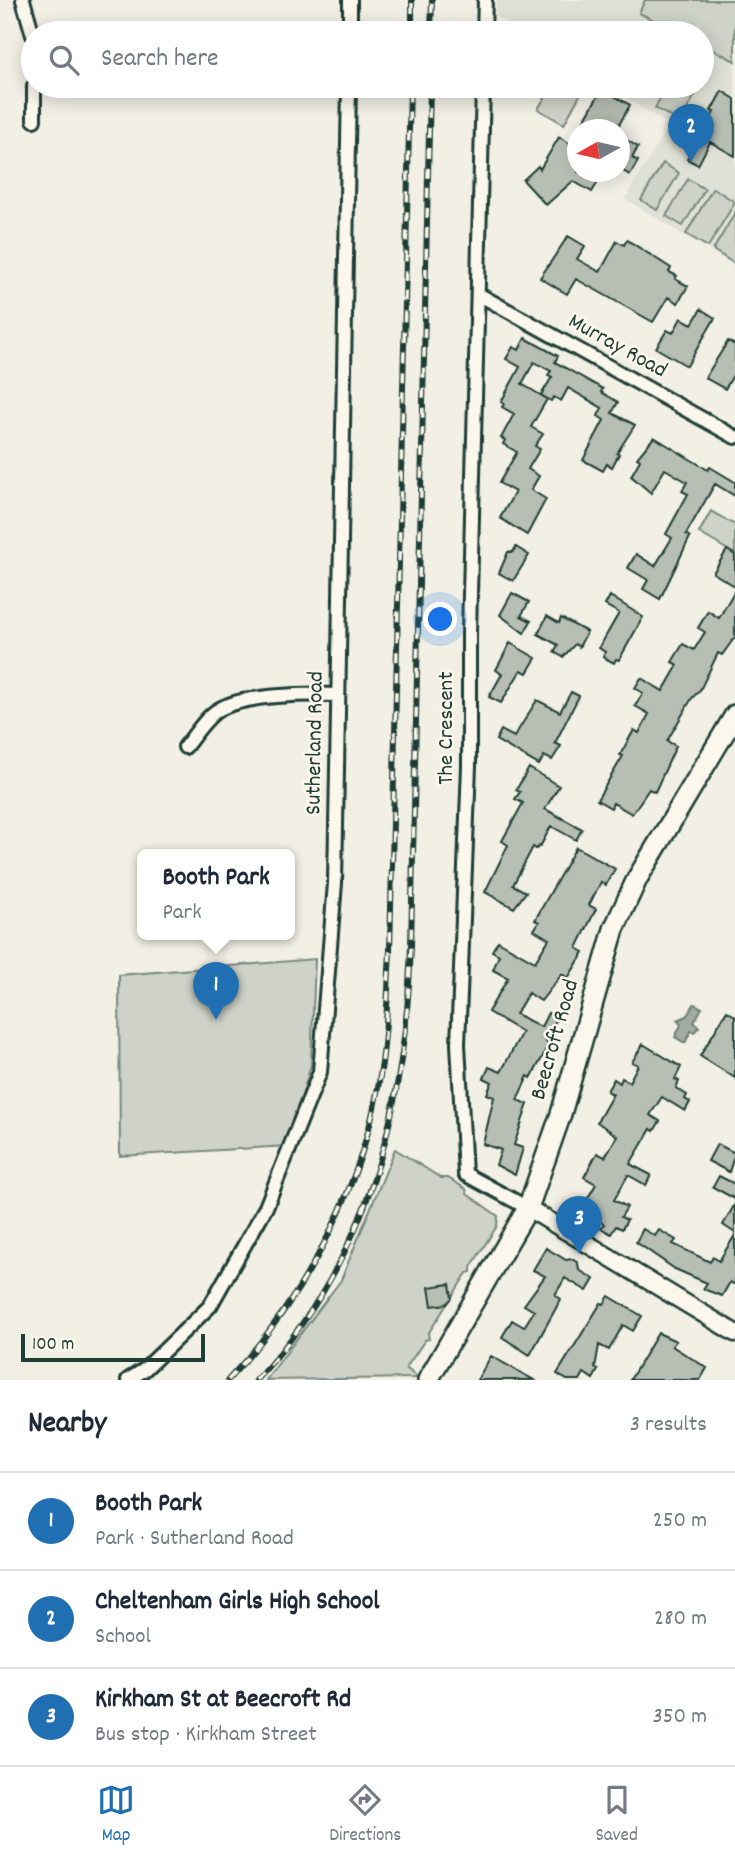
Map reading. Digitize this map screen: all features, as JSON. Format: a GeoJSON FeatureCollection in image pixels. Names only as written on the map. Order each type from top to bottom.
{"type":"FeatureCollection","features":[{"type":"Feature","properties":{"kind":"main road","name":"Beecroft Road"},"geometry":{"type":"LineString","coordinates":[[428,1380],[527,1208],[561,1114],[614,929],[636,879],[735,715]]}},
{"type":"Feature","properties":{"kind":"street"},"geometry":{"type":"LineString","coordinates":[[23,0],[29,21]]}},
{"type":"Feature","properties":{"kind":"street"},"geometry":{"type":"LineString","coordinates":[[350,0],[350,21]]}},
{"type":"Feature","properties":{"kind":"street"},"geometry":{"type":"LineString","coordinates":[[484,21],[485,0]]}},
{"type":"Feature","properties":{"kind":"street"},"geometry":{"type":"LineString","coordinates":[[34,98],[34,120]]}},
{"type":"Feature","properties":{"kind":"street","name":"Sutherland Road"},"geometry":{"type":"LineString","coordinates":[[128,1380],[144,1370],[210,1306],[266,1207],[320,1072],[335,883],[349,98]]}},
{"type":"Feature","properties":{"kind":"street","name":"The Crescent"},"geometry":{"type":"LineString","coordinates":[[483,98],[469,620],[469,766],[458,1058],[465,1174],[527,1208]]}},
{"type":"Feature","properties":{"kind":"street","name":"Murray Road"},"geometry":{"type":"LineString","coordinates":[[478,293],[735,437]]}},
{"type":"Feature","properties":{"kind":"street"},"geometry":{"type":"LineString","coordinates":[[185,747],[218,710],[252,700],[306,694],[338,695]]}},
{"type":"Feature","properties":{"kind":"street"},"geometry":{"type":"LineString","coordinates":[[527,1208],[735,1333]]}},
{"type":"Feature","properties":{"kind":"shaded area"},"geometry":{"type":"Polygon","coordinates":[[[496,0],[735,0],[735,266],[625,199],[669,125],[626,98],[714,98],[714,21],[503,21],[495,16],[496,0]]]}},
{"type":"Feature","properties":{"kind":"shaded area"},"geometry":{"type":"Polygon","coordinates":[[[645,0],[735,0],[735,61],[714,50],[714,21],[655,21],[639,13],[645,0]]]}},
{"type":"Feature","properties":{"kind":"shaded area"},"geometry":{"type":"Polygon","coordinates":[[[545,98],[578,98],[564,124],[538,109],[545,98]]]}},
{"type":"Feature","properties":{"kind":"shaded area"},"geometry":{"type":"Polygon","coordinates":[[[660,98],[693,98],[680,122],[655,108],[660,98]]]}},
{"type":"Feature","properties":{"kind":"shaded area"},"geometry":{"type":"Polygon","coordinates":[[[663,163],[679,173],[657,210],[641,200],[663,163]]]}},
{"type":"Feature","properties":{"kind":"shaded area"},"geometry":{"type":"Polygon","coordinates":[[[688,179],[705,189],[683,226],[666,216],[688,179]]]}},
{"type":"Feature","properties":{"kind":"shaded area"},"geometry":{"type":"Polygon","coordinates":[[[713,188],[735,202],[708,247],[686,234],[713,188]]]}},
{"type":"Feature","properties":{"kind":"shaded area"},"geometry":{"type":"Polygon","coordinates":[[[735,213],[735,264],[713,250],[735,213]]]}},
{"type":"Feature","properties":{"kind":"shaded area"},"geometry":{"type":"Polygon","coordinates":[[[711,511],[735,525],[735,554],[699,533],[711,511]]]}},
{"type":"Feature","properties":{"kind":"shaded area"},"geometry":{"type":"Polygon","coordinates":[[[315,959],[311,1065],[287,1146],[120,1156],[119,975],[315,959]]]}},
{"type":"Feature","properties":{"kind":"shaded area"},"geometry":{"type":"Polygon","coordinates":[[[694,1004],[702,1008],[694,1022],[699,1027],[694,1032],[691,1031],[685,1043],[675,1037],[681,1025],[677,1020],[687,1016],[694,1004]]]}},
{"type":"Feature","properties":{"kind":"shaded area"},"geometry":{"type":"Polygon","coordinates":[[[395,1149],[441,1178],[448,1178],[466,1189],[467,1194],[498,1216],[497,1226],[471,1267],[471,1272],[467,1273],[428,1334],[429,1339],[425,1340],[406,1368],[418,1378],[266,1380],[341,1280],[395,1149]]]}},
{"type":"Feature","properties":{"kind":"building"},"geometry":{"type":"Polygon","coordinates":[[[722,91],[735,99],[735,156],[710,142],[698,165],[687,159],[714,112],[711,111],[722,91]]]}},
{"type":"Feature","properties":{"kind":"building"},"geometry":{"type":"Polygon","coordinates":[[[597,98],[618,98],[630,105],[622,119],[585,119],[597,98]]]}},
{"type":"Feature","properties":{"kind":"building"},"geometry":{"type":"Polygon","coordinates":[[[559,137],[567,142],[567,182],[572,182],[546,205],[523,180],[538,166],[540,169],[559,137]]]}},
{"type":"Feature","properties":{"kind":"building"},"geometry":{"type":"Polygon","coordinates":[[[630,142],[638,147],[632,158],[638,161],[630,175],[630,142]]]}},
{"type":"Feature","properties":{"kind":"building"},"geometry":{"type":"Polygon","coordinates":[[[575,182],[598,182],[592,192],[575,182]]]}},
{"type":"Feature","properties":{"kind":"building"},"geometry":{"type":"Polygon","coordinates":[[[568,236],[585,246],[577,259],[600,272],[617,241],[624,245],[627,240],[671,268],[669,272],[677,276],[675,279],[688,286],[678,303],[668,297],[653,322],[576,279],[567,294],[540,278],[568,236]]]}},
{"type":"Feature","properties":{"kind":"building"},"geometry":{"type":"Polygon","coordinates":[[[701,309],[715,318],[687,366],[656,348],[667,330],[673,333],[681,318],[692,324],[701,309]]]}},
{"type":"Feature","properties":{"kind":"building"},"geometry":{"type":"Polygon","coordinates":[[[525,338],[558,356],[555,362],[603,389],[601,392],[618,402],[612,413],[635,425],[617,453],[619,454],[612,467],[607,464],[603,471],[583,460],[604,420],[598,416],[602,408],[568,388],[561,401],[554,397],[551,401],[541,395],[552,377],[548,375],[551,371],[534,362],[522,384],[547,399],[531,427],[543,434],[535,446],[540,449],[528,469],[539,476],[531,490],[546,499],[527,535],[500,518],[515,492],[499,483],[517,452],[503,444],[505,440],[501,438],[514,414],[502,407],[504,404],[501,402],[520,367],[506,359],[513,347],[519,350],[525,338]]]}},
{"type":"Feature","properties":{"kind":"building"},"geometry":{"type":"Polygon","coordinates":[[[728,341],[735,345],[735,372],[725,389],[705,378],[728,341]]]}},
{"type":"Feature","properties":{"kind":"building"},"geometry":{"type":"Polygon","coordinates":[[[654,437],[708,470],[710,467],[735,482],[735,496],[715,484],[686,534],[690,537],[660,599],[643,589],[648,580],[628,568],[636,554],[655,566],[672,538],[666,534],[688,494],[682,491],[687,482],[665,469],[651,493],[631,476],[640,460],[637,458],[654,437]]]}},
{"type":"Feature","properties":{"kind":"building"},"geometry":{"type":"Polygon","coordinates":[[[516,547],[529,555],[513,581],[499,573],[508,552],[513,552],[516,547]]]}},
{"type":"Feature","properties":{"kind":"building"},"geometry":{"type":"Polygon","coordinates":[[[727,550],[735,555],[735,586],[713,573],[727,550]]]}},
{"type":"Feature","properties":{"kind":"building"},"geometry":{"type":"Polygon","coordinates":[[[735,590],[735,637],[722,655],[718,653],[700,690],[692,698],[667,741],[676,746],[655,792],[649,789],[632,814],[613,803],[611,808],[597,800],[623,756],[620,755],[634,730],[639,733],[649,714],[635,706],[643,693],[635,688],[641,678],[663,691],[678,665],[672,662],[683,644],[694,650],[705,632],[698,628],[708,611],[719,618],[735,590]]]}},
{"type":"Feature","properties":{"kind":"building"},"geometry":{"type":"Polygon","coordinates":[[[512,593],[529,602],[521,616],[531,621],[524,633],[500,615],[512,593]]]}},
{"type":"Feature","properties":{"kind":"building"},"geometry":{"type":"Polygon","coordinates":[[[610,596],[643,617],[619,660],[616,659],[614,663],[603,657],[605,652],[599,648],[619,613],[605,605],[610,596]]]}},
{"type":"Feature","properties":{"kind":"building"},"geometry":{"type":"Polygon","coordinates":[[[547,616],[559,623],[561,618],[587,632],[579,647],[575,644],[563,657],[554,652],[558,645],[538,634],[547,616]]]}},
{"type":"Feature","properties":{"kind":"building"},"geometry":{"type":"Polygon","coordinates":[[[510,643],[536,658],[527,673],[521,670],[501,703],[489,697],[502,674],[496,670],[510,643]]]}},
{"type":"Feature","properties":{"kind":"building"},"geometry":{"type":"Polygon","coordinates":[[[571,692],[579,696],[555,743],[561,746],[552,760],[544,756],[539,765],[496,740],[501,730],[514,737],[537,700],[560,712],[571,692]]]}},
{"type":"Feature","properties":{"kind":"building"},"geometry":{"type":"Polygon","coordinates":[[[529,768],[559,786],[545,809],[582,829],[576,840],[551,826],[541,845],[536,849],[533,847],[513,885],[526,892],[514,908],[485,892],[508,845],[502,841],[523,803],[515,799],[520,792],[516,790],[529,768]]]}},
{"type":"Feature","properties":{"kind":"building"},"geometry":{"type":"Polygon","coordinates":[[[576,847],[615,869],[606,885],[601,882],[589,905],[596,909],[577,948],[584,952],[568,978],[562,974],[541,1001],[528,993],[516,1014],[541,1027],[548,1013],[557,1018],[545,1041],[549,1043],[542,1058],[531,1078],[528,1076],[517,1100],[528,1104],[514,1145],[523,1148],[515,1175],[496,1165],[501,1150],[483,1144],[494,1097],[487,1094],[492,1082],[484,1078],[489,1067],[501,1072],[522,1032],[488,1012],[508,978],[493,970],[499,955],[492,951],[498,941],[535,962],[549,939],[534,930],[539,922],[535,920],[576,847]]]}},
{"type":"Feature","properties":{"kind":"building"},"geometry":{"type":"Polygon","coordinates":[[[727,1011],[735,1016],[735,1078],[700,1056],[727,1011]]]}},
{"type":"Feature","properties":{"kind":"building"},"geometry":{"type":"Polygon","coordinates":[[[643,1044],[681,1067],[675,1079],[679,1081],[676,1088],[687,1095],[685,1099],[690,1102],[685,1111],[662,1097],[650,1115],[660,1121],[654,1131],[651,1129],[630,1164],[651,1175],[646,1185],[628,1175],[614,1200],[627,1207],[621,1217],[627,1220],[622,1229],[616,1226],[611,1234],[601,1228],[604,1224],[581,1210],[596,1184],[584,1177],[597,1153],[605,1157],[617,1136],[597,1122],[613,1094],[607,1091],[614,1079],[620,1083],[622,1078],[629,1082],[638,1065],[632,1062],[643,1044]]]}},
{"type":"Feature","properties":{"kind":"building"},"geometry":{"type":"Polygon","coordinates":[[[717,1144],[735,1153],[729,1172],[708,1161],[717,1144]]]}},
{"type":"Feature","properties":{"kind":"building"},"geometry":{"type":"Polygon","coordinates":[[[719,1176],[735,1184],[735,1199],[713,1187],[719,1176]]]}},
{"type":"Feature","properties":{"kind":"building"},"geometry":{"type":"Polygon","coordinates":[[[735,1204],[735,1233],[723,1225],[735,1204]]]}},
{"type":"Feature","properties":{"kind":"building"},"geometry":{"type":"Polygon","coordinates":[[[643,1229],[655,1236],[659,1230],[676,1240],[673,1244],[710,1262],[713,1257],[719,1261],[735,1235],[735,1285],[730,1282],[722,1296],[703,1289],[707,1283],[675,1269],[636,1242],[643,1229]]]}},
{"type":"Feature","properties":{"kind":"building"},"geometry":{"type":"Polygon","coordinates":[[[546,1248],[566,1260],[572,1259],[578,1263],[579,1270],[594,1279],[587,1291],[565,1278],[555,1295],[561,1299],[530,1355],[502,1337],[512,1320],[524,1327],[534,1311],[524,1305],[545,1276],[533,1270],[546,1248]]]}},
{"type":"Feature","properties":{"kind":"building"},"geometry":{"type":"Polygon","coordinates":[[[450,1284],[452,1298],[447,1304],[432,1306],[429,1287],[450,1284]]]}},
{"type":"Feature","properties":{"kind":"building"},"geometry":{"type":"Polygon","coordinates":[[[609,1296],[642,1316],[633,1331],[623,1325],[609,1350],[599,1345],[595,1368],[598,1370],[593,1379],[584,1373],[580,1380],[567,1380],[557,1374],[601,1303],[604,1304],[609,1296]]]}},
{"type":"Feature","properties":{"kind":"building"},"geometry":{"type":"Polygon","coordinates":[[[658,1333],[676,1341],[672,1346],[707,1368],[700,1380],[630,1380],[658,1333]]]}},
{"type":"Feature","properties":{"kind":"building"},"geometry":{"type":"Polygon","coordinates":[[[491,1356],[534,1380],[477,1380],[491,1356]]]}},
{"type":"Feature","properties":{"kind":"railway"},"geometry":{"type":"LineString","coordinates":[[412,0],[412,21]]}},
{"type":"Feature","properties":{"kind":"railway"},"geometry":{"type":"LineString","coordinates":[[431,21],[432,0]]}},
{"type":"Feature","properties":{"kind":"railway"},"geometry":{"type":"LineString","coordinates":[[228,1380],[284,1310],[329,1233],[363,1150],[382,1063],[390,951],[410,98]]}},
{"type":"Feature","properties":{"kind":"railway"},"geometry":{"type":"LineString","coordinates":[[256,1380],[295,1333],[328,1284],[354,1232],[374,1178],[390,1122],[400,1065],[411,946],[430,98]]}},
{"type":"Feature","properties":{"kind":"place","name":"Cheltenham Girls High School"},"geometry":{"type":"Point","coordinates":[691,162]}},
{"type":"Feature","properties":{"kind":"place","name":"Booth Park"},"geometry":{"type":"Point","coordinates":[216,1020]}},
{"type":"Feature","properties":{"kind":"place","name":"Kirkham St at Beecroft Rd"},"geometry":{"type":"Point","coordinates":[579,1254]}}]}
